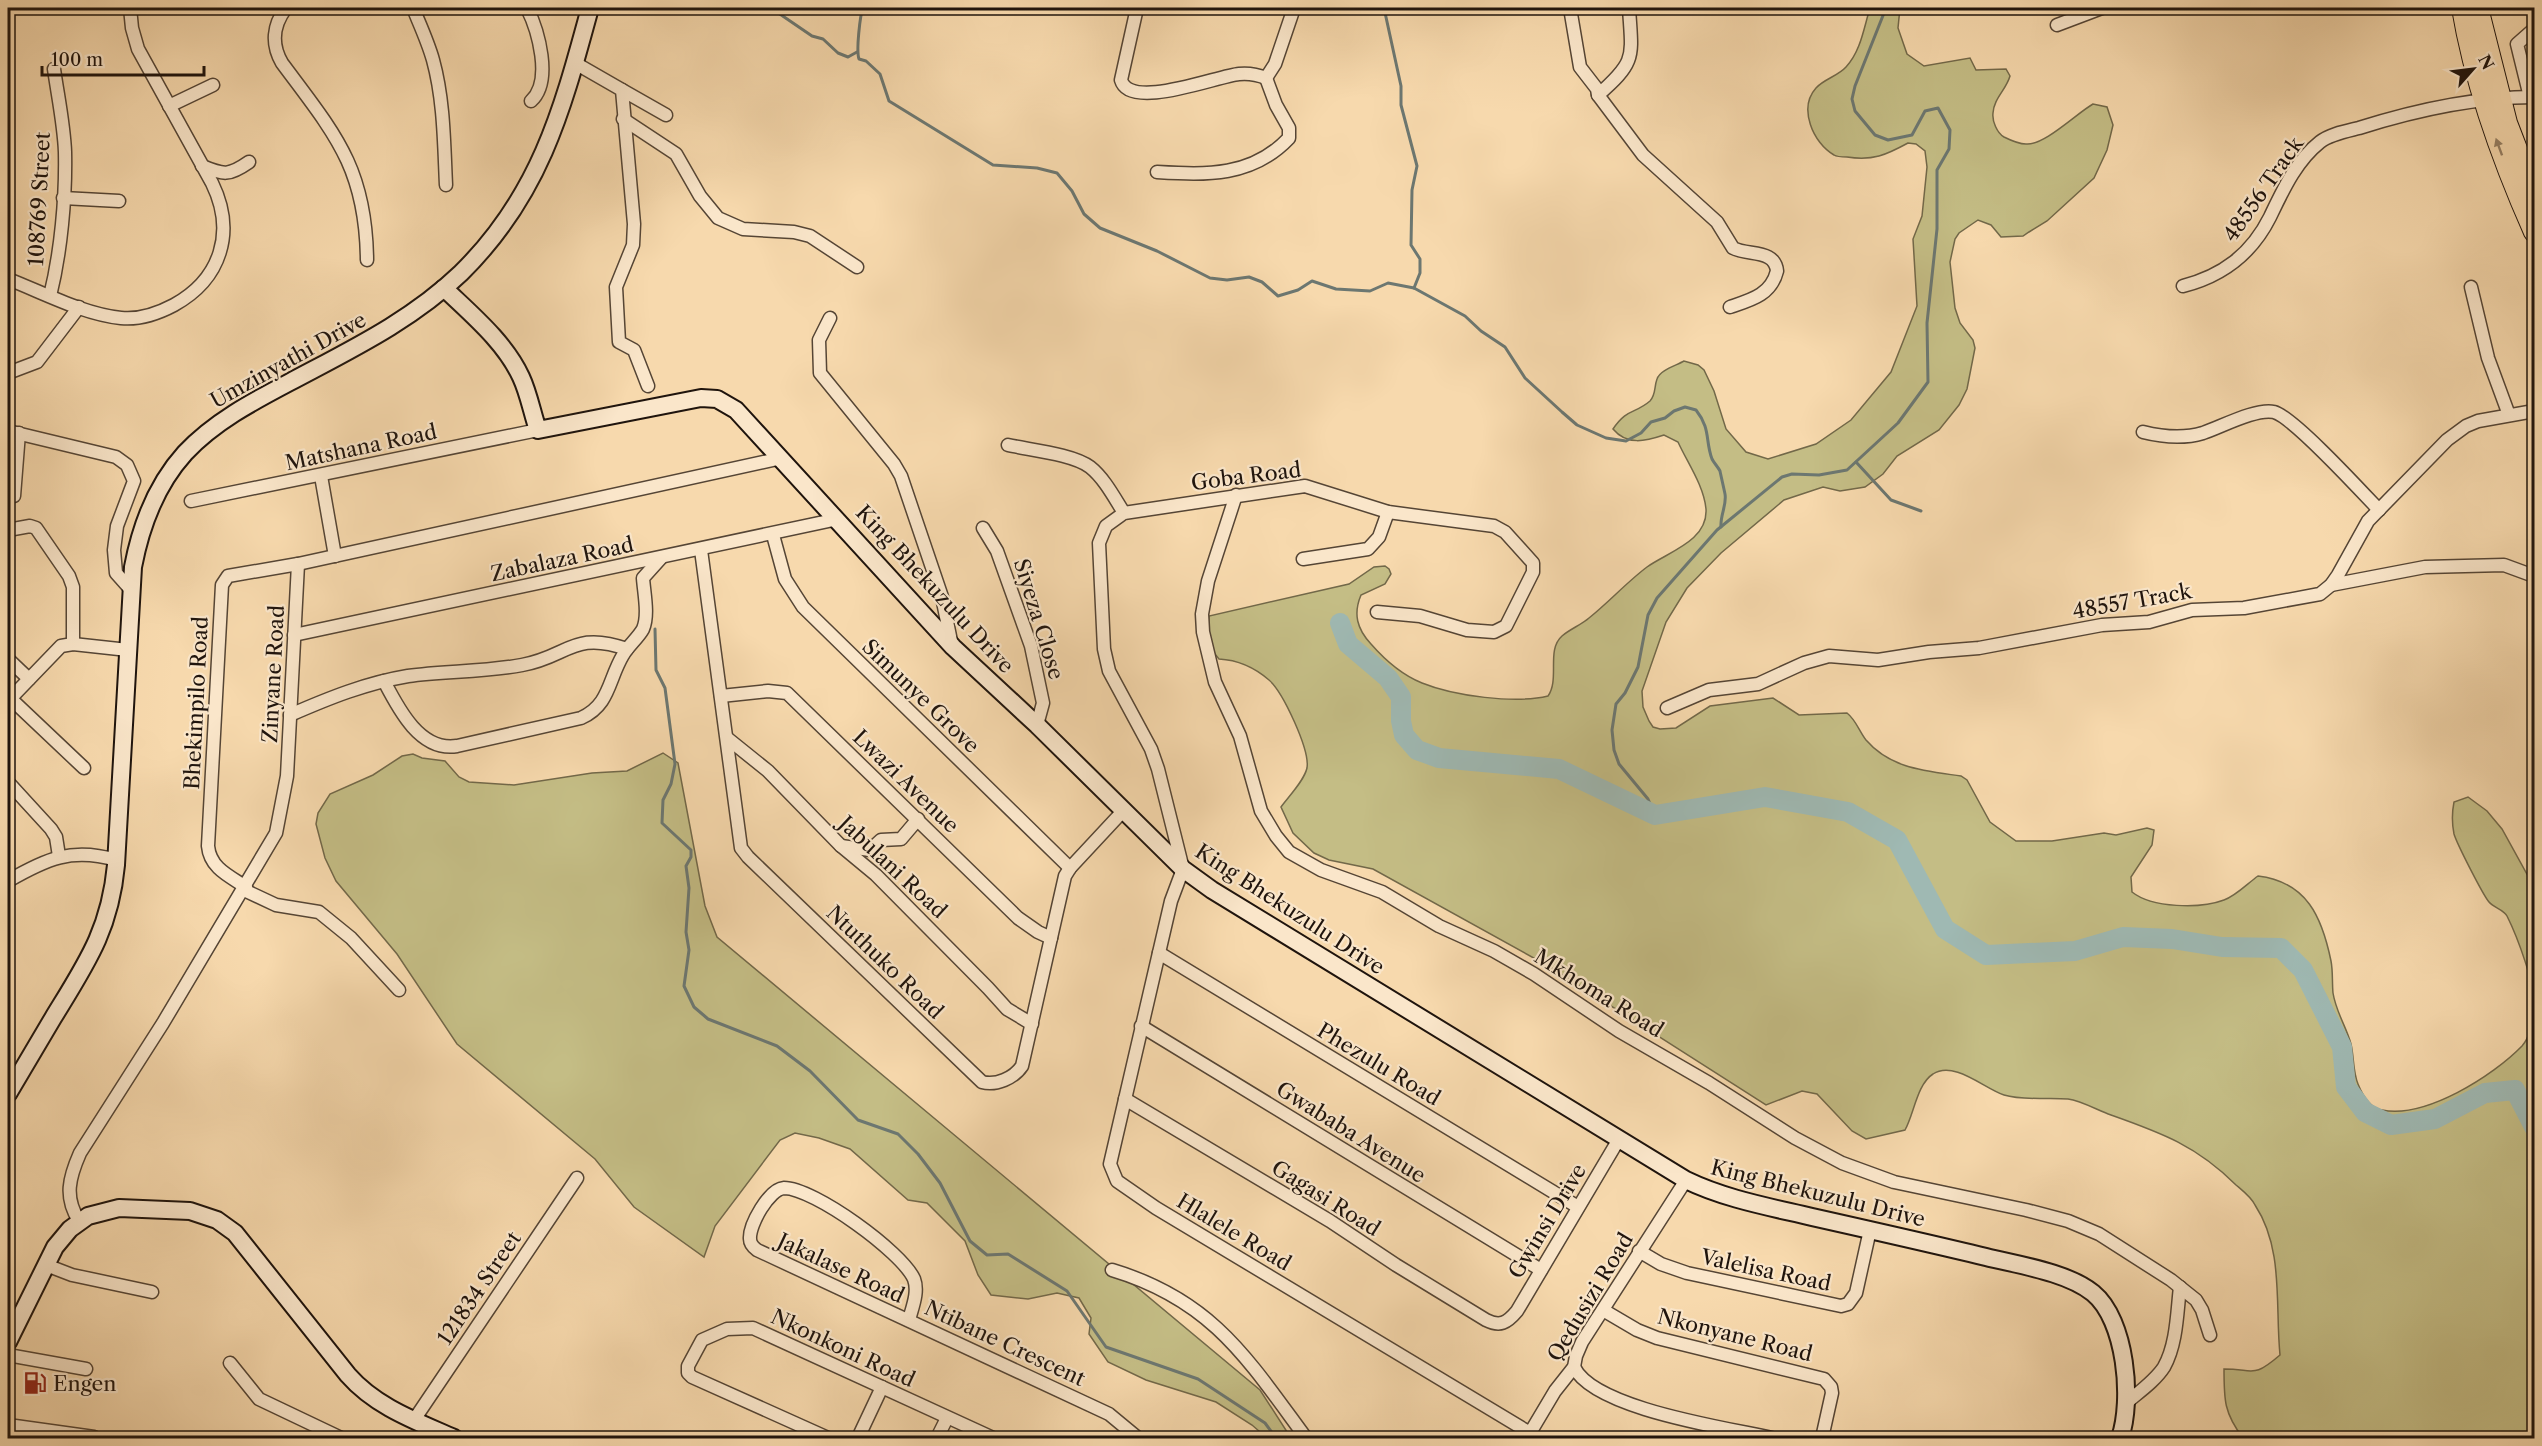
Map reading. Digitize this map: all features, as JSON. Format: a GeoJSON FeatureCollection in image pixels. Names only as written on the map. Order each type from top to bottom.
{"type":"FeatureCollection","features":[{"type":"Feature","properties":{"kind":"main road"},"geometry":{"type":"LineString","coordinates":[[2462,8],[2492,100],[2535,193]]}},
{"type":"Feature","properties":{"kind":"main road"},"geometry":{"type":"LineString","coordinates":[[2478,8],[2492,100],[2508,174],[2535,232]]}},
{"type":"Feature","properties":{"kind":"street"},"geometry":{"type":"LineString","coordinates":[[8,279],[79,307],[121,318],[146,317],[184,300],[206,280],[219,254],[223,239],[223,219],[217,192],[138,49],[132,28],[130,8]]}},
{"type":"Feature","properties":{"kind":"street"},"geometry":{"type":"LineString","coordinates":[[286,8],[275,30],[276,52],[335,134],[349,161],[365,220],[367,260]]}},
{"type":"Feature","properties":{"kind":"street"},"geometry":{"type":"LineString","coordinates":[[413,8],[436,72],[444,137],[446,185]]}},
{"type":"Feature","properties":{"kind":"street"},"geometry":{"type":"LineString","coordinates":[[527,8],[539,33],[541,49],[540,83],[538,93],[531,100]]}},
{"type":"Feature","properties":{"kind":"street","name":"Umzinyathi Drive"},"geometry":{"type":"LineString","coordinates":[[8,1094],[99,939],[110,908],[116,860],[132,591],[138,544],[147,515],[172,470],[198,441],[220,423],[254,401],[394,326],[444,288],[490,241],[526,188],[550,140],[590,8]]}},
{"type":"Feature","properties":{"kind":"street"},"geometry":{"type":"LineString","coordinates":[[1137,8],[1121,80],[1131,91],[1180,89],[1237,74],[1256,74],[1266,78],[1276,105],[1289,128],[1289,138],[1282,146],[1257,162],[1231,171],[1200,174],[1157,172]]}},
{"type":"Feature","properties":{"kind":"street"},"geometry":{"type":"LineString","coordinates":[[1266,78],[1275,64],[1294,8]]}},
{"type":"Feature","properties":{"kind":"street"},"geometry":{"type":"LineString","coordinates":[[1570,8],[1580,67],[1643,155],[1718,222],[1733,248],[1767,256],[1775,262],[1778,271],[1768,289],[1762,295],[1730,307]]}},
{"type":"Feature","properties":{"kind":"street"},"geometry":{"type":"LineString","coordinates":[[1598,95],[1619,76],[1628,64],[1632,46],[1629,8]]}},
{"type":"Feature","properties":{"kind":"street"},"geometry":{"type":"LineString","coordinates":[[2058,25],[2102,8]]}},
{"type":"Feature","properties":{"kind":"street"},"geometry":{"type":"LineString","coordinates":[[2532,97],[2517,44],[2535,29]]}},
{"type":"Feature","properties":{"kind":"street"},"geometry":{"type":"LineString","coordinates":[[575,63],[666,114]]}},
{"type":"Feature","properties":{"kind":"street","name":"108769 Street"},"geometry":{"type":"LineString","coordinates":[[50,296],[56,275],[65,152],[54,69]]}},
{"type":"Feature","properties":{"kind":"street"},"geometry":{"type":"LineString","coordinates":[[169,106],[213,85]]}},
{"type":"Feature","properties":{"kind":"street"},"geometry":{"type":"LineString","coordinates":[[622,90],[633,245],[616,287],[616,320],[619,342],[634,350],[648,386]]}},
{"type":"Feature","properties":{"kind":"street","name":"48556 Track"},"geometry":{"type":"LineString","coordinates":[[2183,286],[2220,273],[2240,256],[2264,226],[2290,177],[2321,140],[2414,111],[2532,97]]}},
{"type":"Feature","properties":{"kind":"street"},"geometry":{"type":"LineString","coordinates":[[623,119],[676,154],[700,196],[718,218],[743,229],[794,232],[810,236],[857,267]]}},
{"type":"Feature","properties":{"kind":"street"},"geometry":{"type":"LineString","coordinates":[[202,165],[223,174],[237,171],[249,162]]}},
{"type":"Feature","properties":{"kind":"street"},"geometry":{"type":"LineString","coordinates":[[63,198],[119,201]]}},
{"type":"Feature","properties":{"kind":"street"},"geometry":{"type":"LineString","coordinates":[[2471,287],[2488,358],[2509,415]]}},
{"type":"Feature","properties":{"kind":"street"},"geometry":{"type":"LineString","coordinates":[[444,288],[491,335],[513,363],[524,386],[538,430]]}},
{"type":"Feature","properties":{"kind":"street"},"geometry":{"type":"LineString","coordinates":[[8,373],[37,362],[79,307]]}},
{"type":"Feature","properties":{"kind":"street"},"geometry":{"type":"LineString","coordinates":[[830,318],[819,340],[820,373],[894,464],[901,476],[942,597],[953,647]]}},
{"type":"Feature","properties":{"kind":"street","name":"King Bhekuzulu Drive"},"geometry":{"type":"LineString","coordinates":[[538,430],[710,398],[724,401],[736,410],[782,458],[953,647],[1037,725],[1184,869],[1222,897],[1701,1188],[1748,1202],[2023,1266],[2084,1287],[2102,1301],[2118,1330],[2126,1403],[2126,1416],[2120,1438]]}},
{"type":"Feature","properties":{"kind":"street"},"geometry":{"type":"LineString","coordinates":[[2331,585],[2359,535],[2379,510],[2457,432],[2478,421],[2535,411]]}},
{"type":"Feature","properties":{"kind":"street"},"geometry":{"type":"LineString","coordinates":[[2144,432],[2160,436],[2185,436],[2260,413],[2275,413],[2303,435],[2379,510]]}},
{"type":"Feature","properties":{"kind":"street","name":"Matshana Road"},"geometry":{"type":"LineString","coordinates":[[191,501],[538,430]]}},
{"type":"Feature","properties":{"kind":"street"},"geometry":{"type":"LineString","coordinates":[[14,495],[14,432],[109,455],[122,461],[134,477],[134,485],[117,526],[114,550],[116,573],[132,591]]}},
{"type":"Feature","properties":{"kind":"street"},"geometry":{"type":"LineString","coordinates":[[1008,445],[1072,457],[1090,467],[1107,486],[1124,513],[1106,526],[1098,548],[1106,663],[1156,761],[1184,869]]}},
{"type":"Feature","properties":{"kind":"street"},"geometry":{"type":"LineString","coordinates":[[298,564],[782,458]]}},
{"type":"Feature","properties":{"kind":"street"},"geometry":{"type":"LineString","coordinates":[[321,476],[335,556]]}},
{"type":"Feature","properties":{"kind":"street","name":"Goba Road"},"geometry":{"type":"LineString","coordinates":[[1124,513],[1305,486],[1388,512],[1498,528],[1532,560],[1534,569],[1506,626],[1497,631],[1476,632],[1420,616],[1377,612]]}},
{"type":"Feature","properties":{"kind":"street","name":"Mkhoma Road"},"geometry":{"type":"LineString","coordinates":[[1236,495],[1208,581],[1202,614],[1203,632],[1215,682],[1240,736],[1261,811],[1289,852],[1321,870],[1382,892],[1439,927],[1494,951],[1534,974],[1619,1031],[1708,1083],[1795,1138],[1842,1162],[1894,1182],[2068,1221],[2111,1241],[2196,1300],[2202,1310],[2210,1335]]}},
{"type":"Feature","properties":{"kind":"street"},"geometry":{"type":"LineString","coordinates":[[1303,559],[1368,549],[1381,533],[1388,512]]}},
{"type":"Feature","properties":{"kind":"street","name":"Zabalaza Road"},"geometry":{"type":"LineString","coordinates":[[294,635],[773,535],[838,519]]}},
{"type":"Feature","properties":{"kind":"street"},"geometry":{"type":"LineString","coordinates":[[8,530],[30,526],[36,528],[69,576],[75,596],[73,644]]}},
{"type":"Feature","properties":{"kind":"street","name":"Siyeza Close"},"geometry":{"type":"LineString","coordinates":[[983,528],[997,551],[1031,646],[1043,703],[1037,725]]}},
{"type":"Feature","properties":{"kind":"street","name":"Simunye Grove"},"geometry":{"type":"LineString","coordinates":[[773,535],[785,579],[803,607],[1070,868]]}},
{"type":"Feature","properties":{"kind":"street","name":"Ntuthuko Road"},"geometry":{"type":"LineString","coordinates":[[701,550],[738,831],[744,853],[979,1080],[993,1083],[1008,1078],[1020,1070],[1065,876],[1124,810]]}},
{"type":"Feature","properties":{"kind":"street"},"geometry":{"type":"LineString","coordinates":[[384,681],[407,720],[426,738],[440,746],[452,747],[577,720],[595,712],[627,649],[643,628],[645,612],[643,578],[661,558]]}},
{"type":"Feature","properties":{"kind":"street","name":"Zinyane Road"},"geometry":{"type":"LineString","coordinates":[[79,1221],[73,1212],[69,1195],[70,1179],[80,1153],[245,888],[272,843],[280,821],[287,776],[298,564]]}},
{"type":"Feature","properties":{"kind":"street","name":"Bhekimpilo Road"},"geometry":{"type":"LineString","coordinates":[[298,564],[230,575],[222,585],[208,852],[215,866],[245,888],[280,906],[319,912],[351,938],[399,990]]}},
{"type":"Feature","properties":{"kind":"street","name":"48557 Track"},"geometry":{"type":"LineString","coordinates":[[1667,708],[1709,690],[1758,684],[1804,663],[1828,656],[1878,660],[1920,653],[1979,648],[2102,625],[2149,622],[2192,610],[2244,608],[2314,596],[2331,585],[2426,567],[2504,565],[2535,576]]}},
{"type":"Feature","properties":{"kind":"street"},"geometry":{"type":"LineString","coordinates":[[290,715],[349,690],[384,681],[415,675],[526,665],[580,642],[612,643],[627,649]]}},
{"type":"Feature","properties":{"kind":"street"},"geometry":{"type":"LineString","coordinates":[[84,768],[9,700],[58,648],[73,644],[128,650]]}},
{"type":"Feature","properties":{"kind":"street"},"geometry":{"type":"LineString","coordinates":[[8,659],[29,678]]}},
{"type":"Feature","properties":{"kind":"street","name":"Lwazi Avenue"},"geometry":{"type":"LineString","coordinates":[[721,696],[779,690],[787,693],[1018,918],[1032,929],[1051,938]]}},
{"type":"Feature","properties":{"kind":"street","name":"Jabulani Road"},"geometry":{"type":"LineString","coordinates":[[727,738],[768,771],[841,846],[876,875],[980,979],[1002,1005],[1032,1024]]}},
{"type":"Feature","properties":{"kind":"street"},"geometry":{"type":"LineString","coordinates":[[8,782],[51,829],[56,837],[59,856]]}},
{"type":"Feature","properties":{"kind":"street"},"geometry":{"type":"LineString","coordinates":[[841,846],[870,850],[881,840],[902,839],[918,819]]}},
{"type":"Feature","properties":{"kind":"street"},"geometry":{"type":"LineString","coordinates":[[8,881],[59,856],[82,853],[116,860]]}},
{"type":"Feature","properties":{"kind":"street","name":"Hlalele Road"},"geometry":{"type":"LineString","coordinates":[[1184,869],[1171,901],[1109,1159],[1111,1170],[1117,1181],[1529,1436]]}},
{"type":"Feature","properties":{"kind":"street","name":"Phezulu Road"},"geometry":{"type":"LineString","coordinates":[[1159,953],[1578,1207]]}},
{"type":"Feature","properties":{"kind":"street","name":"Gwababa Avenue"},"geometry":{"type":"LineString","coordinates":[[1141,1026],[1541,1270]]}},
{"type":"Feature","properties":{"kind":"street","name":"Gagasi Road"},"geometry":{"type":"LineString","coordinates":[[1125,1099],[1330,1221],[1486,1320],[1501,1324],[1507,1322]]}},
{"type":"Feature","properties":{"kind":"street","name":"Gwinsi Drive"},"geometry":{"type":"LineString","coordinates":[[1507,1322],[1517,1311],[1619,1139]]}},
{"type":"Feature","properties":{"kind":"street","name":"121834 Street"},"geometry":{"type":"LineString","coordinates":[[414,1420],[577,1178]]}},
{"type":"Feature","properties":{"kind":"street","name":"Qedusizi Road"},"geometry":{"type":"LineString","coordinates":[[1529,1436],[1551,1397],[1574,1367],[1575,1356],[1582,1342],[1686,1180]]}},
{"type":"Feature","properties":{"kind":"street","name":"Ntibane Crescent"},"geometry":{"type":"LineString","coordinates":[[757,1250],[752,1245],[750,1236],[766,1199],[780,1189],[795,1191],[829,1207],[859,1225],[903,1264],[914,1279],[915,1286],[909,1320],[1109,1414],[1138,1438]]}},
{"type":"Feature","properties":{"kind":"street"},"geometry":{"type":"LineString","coordinates":[[8,1342],[46,1264],[62,1237],[79,1221],[98,1212],[119,1208],[190,1211],[217,1220],[243,1243],[355,1383],[380,1403],[454,1438]]}},
{"type":"Feature","properties":{"kind":"street","name":"Valelisa Road"},"geometry":{"type":"LineString","coordinates":[[1639,1251],[1661,1264],[1687,1273],[1841,1306],[1848,1304],[1856,1293],[1870,1230]]}},
{"type":"Feature","properties":{"kind":"street","name":"Jakalase Road"},"geometry":{"type":"LineString","coordinates":[[757,1250],[909,1320]]}},
{"type":"Feature","properties":{"kind":"street"},"geometry":{"type":"LineString","coordinates":[[46,1264],[72,1275],[153,1292]]}},
{"type":"Feature","properties":{"kind":"street"},"geometry":{"type":"LineString","coordinates":[[1112,1269],[1141,1278],[1174,1294],[1218,1327],[1245,1357],[1306,1438]]}},
{"type":"Feature","properties":{"kind":"street"},"geometry":{"type":"LineString","coordinates":[[2126,1403],[2147,1386],[2164,1367],[2173,1336],[2180,1287]]}},
{"type":"Feature","properties":{"kind":"street","name":"Nkonyane Road"},"geometry":{"type":"LineString","coordinates":[[1603,1310],[1636,1330],[1657,1338],[1824,1378],[1832,1393],[1822,1438]]}},
{"type":"Feature","properties":{"kind":"street","name":"Nkonkoni Road"},"geometry":{"type":"LineString","coordinates":[[828,1438],[692,1377],[688,1373],[688,1366],[702,1340],[727,1329],[751,1327],[993,1438]]}},
{"type":"Feature","properties":{"kind":"street"},"geometry":{"type":"LineString","coordinates":[[8,1355],[86,1369]]}},
{"type":"Feature","properties":{"kind":"street"},"geometry":{"type":"LineString","coordinates":[[230,1363],[259,1400],[341,1438]]}},
{"type":"Feature","properties":{"kind":"street"},"geometry":{"type":"LineString","coordinates":[[1574,1367],[1592,1387],[1623,1402],[1772,1438]]}},
{"type":"Feature","properties":{"kind":"street"},"geometry":{"type":"LineString","coordinates":[[858,1438],[882,1387]]}},
{"type":"Feature","properties":{"kind":"street"},"geometry":{"type":"LineString","coordinates":[[937,1438],[947,1418]]}},
{"type":"Feature","properties":{"kind":"street"},"geometry":{"type":"LineString","coordinates":[[8,1425],[94,1437]]}},
{"type":"Feature","properties":{"kind":"shaded area"},"geometry":{"type":"Polygon","coordinates":[[[1870,8],[1900,8],[1898,28],[1907,54],[1924,66],[1970,58],[1976,70],[2006,69],[2010,76],[1996,103],[1993,116],[1997,130],[2004,137],[2026,144],[2042,140],[2093,104],[2107,107],[2113,125],[2107,150],[2094,178],[2047,221],[2023,236],[2001,237],[1991,225],[1978,220],[1959,233],[1955,239],[1950,262],[1955,308],[1960,323],[1973,340],[1975,348],[1967,389],[1959,405],[1939,430],[1897,456],[1883,474],[1865,487],[1840,491],[1823,487],[1784,500],[1721,553],[1687,588],[1666,622],[1642,691],[1643,707],[1649,721],[1653,727],[1660,729],[1676,728],[1710,706],[1773,698],[1799,715],[1847,713],[1866,740],[1886,757],[1910,767],[1961,776],[1967,780],[1990,822],[2016,841],[2052,841],[2104,833],[2116,835],[2147,828],[2154,830],[2152,845],[2131,877],[2132,892],[2151,901],[2190,906],[2214,903],[2228,898],[2258,876],[2289,886],[2310,904],[2323,930],[2331,961],[2334,1000],[2351,1044],[2356,1079],[2367,1100],[2378,1109],[2399,1111],[2418,1108],[2438,1102],[2476,1082],[2522,1046],[2529,1033],[2534,1007],[2534,1438],[2243,1438],[2226,1406],[2224,1369],[2258,1370],[2280,1355],[2274,1259],[2264,1222],[2251,1199],[2222,1172],[2193,1150],[2147,1128],[2079,1102],[2068,1099],[2011,1097],[1996,1092],[1960,1073],[1950,1071],[1933,1074],[1923,1085],[1905,1130],[1866,1139],[1852,1131],[1817,1094],[1802,1091],[1766,1105],[1550,967],[1373,869],[1329,860],[1314,853],[1293,833],[1281,807],[1300,783],[1307,768],[1300,735],[1281,696],[1269,680],[1252,668],[1219,659],[1215,654],[1209,639],[1209,616],[1349,584],[1374,567],[1385,566],[1391,574],[1385,584],[1361,595],[1357,615],[1366,638],[1394,666],[1422,683],[1451,692],[1502,699],[1548,696],[1553,681],[1555,649],[1562,636],[1589,618],[1647,567],[1694,537],[1705,520],[1705,500],[1695,474],[1678,442],[1664,435],[1644,440],[1631,440],[1624,438],[1613,429],[1627,414],[1652,399],[1657,379],[1661,373],[1684,361],[1698,365],[1704,370],[1714,391],[1726,429],[1746,452],[1768,459],[1816,444],[1851,420],[1891,372],[1917,306],[1913,239],[1922,216],[1927,167],[1925,151],[1916,144],[1908,143],[1886,154],[1872,157],[1837,156],[1826,149],[1814,134],[1808,115],[1808,105],[1816,88],[1843,70],[1851,61],[1861,39],[1870,8]]]}},
{"type":"Feature","properties":{"kind":"shaded area"},"geometry":{"type":"Polygon","coordinates":[[[663,753],[678,763],[705,906],[717,937],[1260,1390],[1291,1438],[1267,1438],[1252,1425],[1216,1402],[1146,1380],[1108,1362],[1089,1334],[1091,1318],[1079,1298],[1057,1293],[1028,1299],[991,1295],[978,1275],[965,1241],[927,1203],[908,1200],[850,1149],[819,1138],[795,1133],[780,1140],[715,1226],[704,1257],[634,1207],[595,1159],[457,1044],[397,954],[336,881],[325,858],[316,824],[318,813],[330,794],[373,775],[402,756],[413,754],[422,758],[445,761],[459,777],[469,782],[514,785],[592,773],[627,771],[663,753]]]}},
{"type":"Feature","properties":{"kind":"shaded area"},"geometry":{"type":"Polygon","coordinates":[[[2468,797],[2487,811],[2502,829],[2534,887],[2534,998],[2529,974],[2511,925],[2505,914],[2491,904],[2486,897],[2454,834],[2452,818],[2454,802],[2468,797]]]}},
{"type":"Feature","properties":{"kind":"waterway"},"geometry":{"type":"LineString","coordinates":[[771,8],[812,36],[823,39],[838,53],[848,57],[857,52]]}},
{"type":"Feature","properties":{"kind":"waterway"},"geometry":{"type":"LineString","coordinates":[[863,8],[859,33],[859,59],[866,61],[880,74],[889,101],[993,165],[1037,168],[1057,173],[1072,191],[1084,214],[1100,228],[1157,251],[1210,278],[1227,280],[1249,277],[1262,282],[1278,296],[1298,290],[1312,281],[1336,289],[1370,291],[1388,283],[1414,288],[1465,316],[1481,331],[1505,347],[1525,378],[1562,412],[1577,425],[1606,438],[1626,441],[1641,433],[1651,422],[1665,418],[1674,411],[1685,407],[1696,410],[1704,423],[1712,459],[1720,471],[1725,492],[1721,527]]}},
{"type":"Feature","properties":{"kind":"waterway"},"geometry":{"type":"LineString","coordinates":[[1384,8],[1401,86],[1401,105],[1417,166],[1412,190],[1411,245],[1420,259],[1420,273],[1414,288]]}},
{"type":"Feature","properties":{"kind":"waterway"},"geometry":{"type":"LineString","coordinates":[[1655,815],[1648,799],[1619,764],[1614,750],[1612,730],[1616,704],[1625,693],[1638,667],[1648,615],[1657,598],[1717,530],[1782,477],[1792,474],[1819,475],[1847,470],[1898,423],[1928,382],[1927,323],[1937,229],[1937,170],[1949,149],[1950,130],[1938,108],[1925,111],[1912,135],[1888,140],[1875,135],[1855,111],[1852,99],[1855,86],[1886,8]]}},
{"type":"Feature","properties":{"kind":"waterway"},"geometry":{"type":"LineString","coordinates":[[1856,462],[1891,500],[1921,511]]}},
{"type":"Feature","properties":{"kind":"waterway"},"geometry":{"type":"LineString","coordinates":[[1340,623],[1348,644],[1388,678],[1401,697],[1401,721],[1404,735],[1417,750],[1439,758],[1559,769],[1655,815],[1765,797],[1848,812],[1897,840],[1945,929],[1986,955],[2075,951],[2123,937],[2172,939],[2222,947],[2281,948],[2303,970],[2342,1047],[2346,1087],[2365,1112],[2391,1125],[2435,1119],[2485,1093],[2515,1090],[2534,1127]]}},
{"type":"Feature","properties":{"kind":"waterway"},"geometry":{"type":"LineString","coordinates":[[655,629],[656,670],[665,688],[675,764],[671,784],[663,800],[662,823],[691,850],[691,857],[686,866],[689,888],[686,932],[689,950],[684,986],[694,1007],[708,1019],[777,1046],[810,1071],[858,1120],[898,1134],[918,1154],[940,1183],[970,1241],[987,1255],[1008,1254],[1067,1291],[1106,1347],[1198,1379],[1265,1423],[1276,1438]]}},
{"type":"Feature","properties":{"kind":"place","name":"Engen"},"geometry":{"type":"Point","coordinates":[35,1383]}}]}
